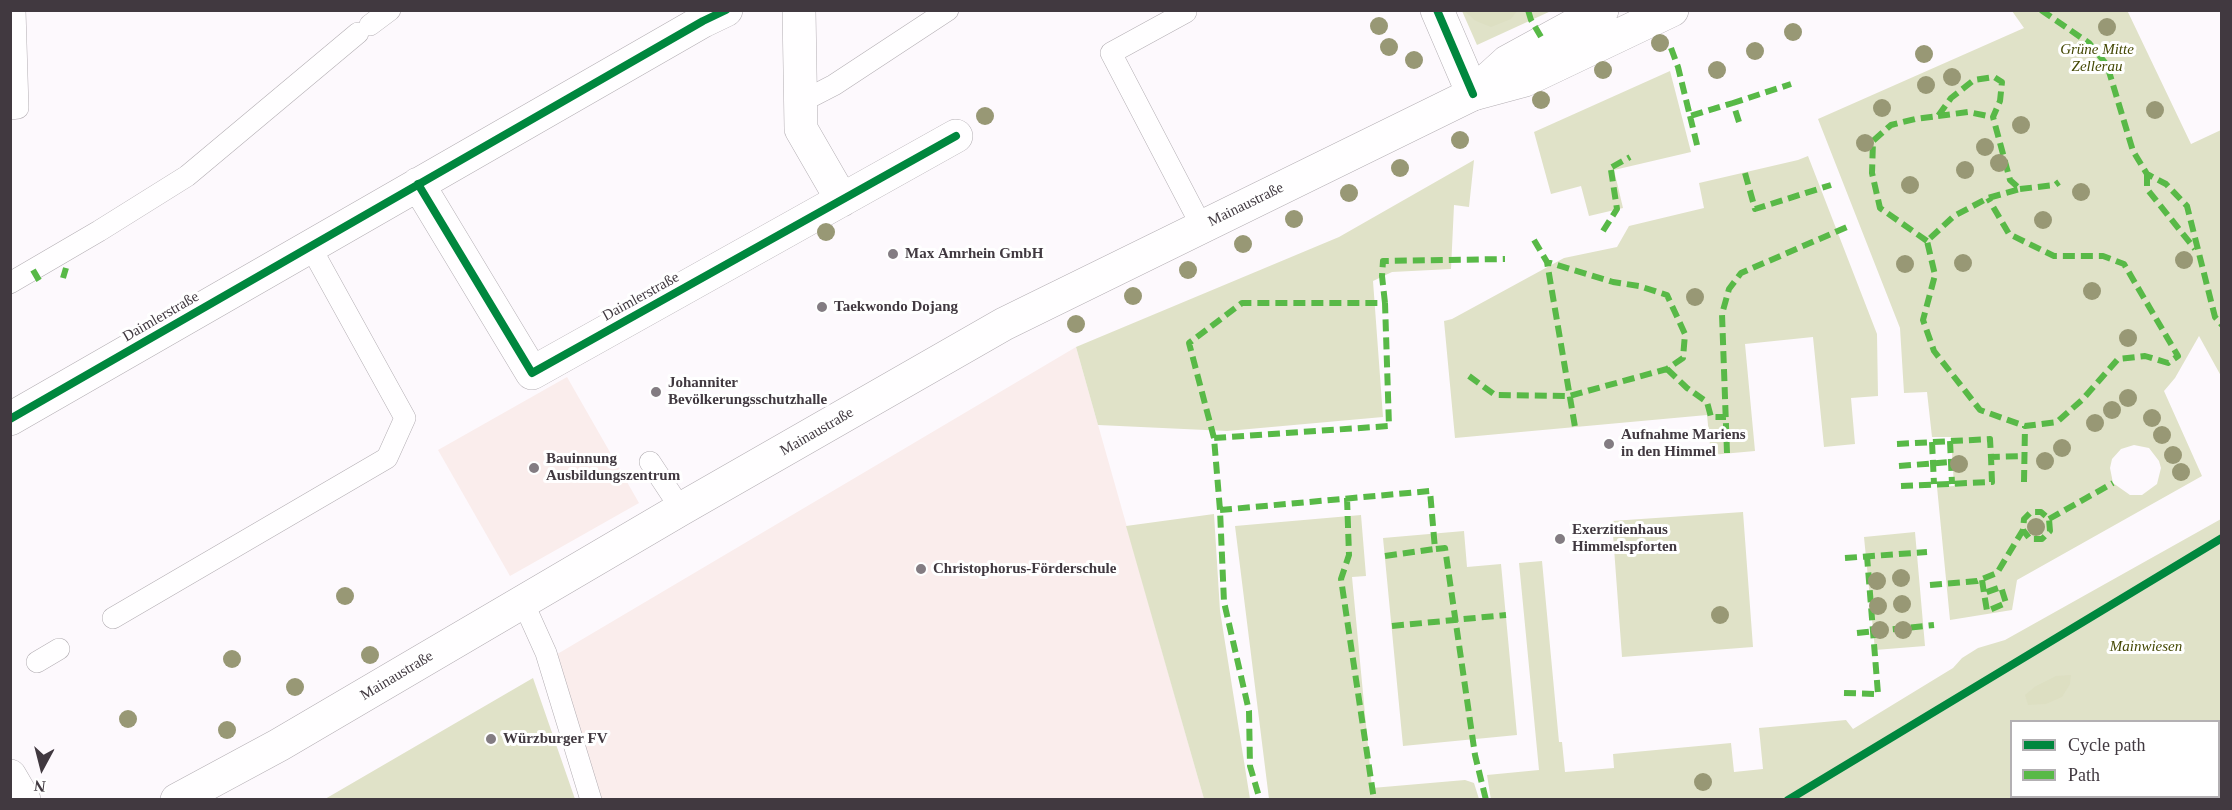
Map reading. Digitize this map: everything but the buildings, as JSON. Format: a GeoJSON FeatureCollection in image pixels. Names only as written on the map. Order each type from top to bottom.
{"type":"FeatureCollection","features":[{"type":"Feature","properties":{"kind":"street","name":"Daimlerstraße"},"geometry":{"type":"LineString","coordinates":[[10,419],[703,21],[726,10]]}},
{"type":"Feature","properties":{"kind":"street"},"geometry":{"type":"LineString","coordinates":[[799,10],[801,129],[842,200]]}},
{"type":"Feature","properties":{"kind":"street"},"geometry":{"type":"LineString","coordinates":[[1437,10],[1473,94]]}},
{"type":"Feature","properties":{"kind":"street","name":"Mainaustraße"},"geometry":{"type":"LineString","coordinates":[[1473,94],[1507,62],[1602,10]]}},
{"type":"Feature","properties":{"kind":"street","name":"Mainaustraße"},"geometry":{"type":"LineString","coordinates":[[177,800],[279,745],[681,509],[1004,324],[1473,94],[1525,80],[1672,10]]}},
{"type":"Feature","properties":{"kind":"street","name":"Daimlerstraße"},"geometry":{"type":"LineString","coordinates":[[418,184],[532,374],[956,136]]}},
{"type":"Feature","properties":{"kind":"street"},"geometry":{"type":"LineString","coordinates":[[10,776],[24,800]]}},
{"type":"Feature","properties":{"kind":"lane"},"geometry":{"type":"LineString","coordinates":[[10,109],[18,108],[15,10]]}},
{"type":"Feature","properties":{"kind":"lane"},"geometry":{"type":"LineString","coordinates":[[10,283],[187,176],[390,10]]}},
{"type":"Feature","properties":{"kind":"lane"},"geometry":{"type":"LineString","coordinates":[[801,102],[834,85],[948,10]]}},
{"type":"Feature","properties":{"kind":"lane"},"geometry":{"type":"LineString","coordinates":[[1186,12],[1111,53],[1202,227]]}},
{"type":"Feature","properties":{"kind":"lane"},"geometry":{"type":"LineString","coordinates":[[113,618],[387,458],[405,418],[310,246]]}},
{"type":"Feature","properties":{"kind":"lane"},"geometry":{"type":"LineString","coordinates":[[650,462],[681,509]]}},
{"type":"Feature","properties":{"kind":"lane"},"geometry":{"type":"LineString","coordinates":[[523,602],[546,653],[591,800]]}},
{"type":"Feature","properties":{"kind":"lane"},"geometry":{"type":"LineString","coordinates":[[37,662],[59,649]]}},
{"type":"Feature","properties":{"kind":"shaded area","name":"Christophorus-Förderschule"},"geometry":{"type":"Polygon","coordinates":[[[1076,347],[1204,799],[600,799],[554,656],[1076,347]]]}},
{"type":"Feature","properties":{"kind":"shaded area","name":"Bauinnung Ausbildungszentrum"},"geometry":{"type":"Polygon","coordinates":[[[567,377],[639,503],[510,576],[438,450],[567,377]]]}},
{"type":"Feature","properties":{"kind":"green space","name":"Grüne Mitte Zellerau"},"geometry":{"type":"Polygon","coordinates":[[[2127,10],[2191,144],[2221,130],[2221,376],[2199,336],[2175,378],[2164,391],[2202,476],[2017,580],[2012,610],[1950,620],[1937,487],[1954,486],[1951,437],[1932,437],[1927,392],[1904,393],[1900,328],[1818,119],[2024,28],[2012,11],[2127,10]],[[2134,445],[2121,449],[2112,459],[2110,468],[2113,483],[2130,495],[2142,495],[2157,484],[2161,468],[2159,461],[2149,448],[2134,445]]]}},
{"type":"Feature","properties":{"kind":"green space"},"geometry":{"type":"Polygon","coordinates":[[[1462,11],[1551,11],[1477,45],[1462,11]]]}},
{"type":"Feature","properties":{"kind":"green space"},"geometry":{"type":"Polygon","coordinates":[[[1464,11],[1517,11],[1511,19],[1491,27],[1476,21],[1464,11]]]}},
{"type":"Feature","properties":{"kind":"green space"},"geometry":{"type":"Polygon","coordinates":[[[1670,71],[1691,152],[1614,170],[1623,208],[1589,216],[1581,186],[1551,194],[1534,132],[1670,71]]]}},
{"type":"Feature","properties":{"kind":"green space"},"geometry":{"type":"Polygon","coordinates":[[[1808,156],[1877,334],[1878,396],[1851,398],[1855,444],[1824,447],[1813,337],[1745,344],[1755,451],[1711,455],[1707,415],[1455,438],[1444,321],[1452,319],[1564,258],[1617,247],[1629,226],[1704,208],[1699,183],[1808,156]]]}},
{"type":"Feature","properties":{"kind":"green space"},"geometry":{"type":"Polygon","coordinates":[[[1474,160],[1469,207],[1454,205],[1451,269],[1392,272],[1373,281],[1383,417],[1227,431],[1098,425],[1076,347],[1339,237],[1474,160]]]}},
{"type":"Feature","properties":{"kind":"green space"},"geometry":{"type":"Polygon","coordinates":[[[1743,512],[1753,647],[1622,657],[1612,521],[1743,512]]]}},
{"type":"Feature","properties":{"kind":"green space"},"geometry":{"type":"Polygon","coordinates":[[[1214,514],[1220,611],[1250,799],[1204,799],[1126,526],[1214,514]]]}},
{"type":"Feature","properties":{"kind":"green space"},"geometry":{"type":"Polygon","coordinates":[[[1361,515],[1366,576],[1352,577],[1372,788],[1465,780],[1474,783],[1479,799],[1269,799],[1235,526],[1361,515]]]}},
{"type":"Feature","properties":{"kind":"green space","name":"Mainwiesen"},"geometry":{"type":"Polygon","coordinates":[[[2221,519],[2221,799],[1491,800],[1487,775],[1539,770],[1519,563],[1542,561],[1559,742],[1562,742],[1565,772],[1614,768],[1613,754],[1731,743],[1734,772],[1763,769],[1759,728],[1846,720],[1853,729],[1953,668],[1962,658],[1978,648],[2005,640],[2221,519]]]}},
{"type":"Feature","properties":{"kind":"green space"},"geometry":{"type":"Polygon","coordinates":[[[1464,531],[1467,567],[1501,564],[1517,735],[1403,746],[1383,538],[1464,531]]]}},
{"type":"Feature","properties":{"kind":"green space"},"geometry":{"type":"Polygon","coordinates":[[[1915,532],[1925,646],[1875,650],[1864,537],[1915,532]]]}},
{"type":"Feature","properties":{"kind":"green space"},"geometry":{"type":"Polygon","coordinates":[[[2071,675],[2070,684],[2062,697],[2046,704],[2028,705],[2025,695],[2036,686],[2056,676],[2071,675]]]}},
{"type":"Feature","properties":{"kind":"green space","name":"Würzburger FV"},"geometry":{"type":"Polygon","coordinates":[[[533,678],[575,799],[325,799],[533,678]]]}},
{"type":"Feature","properties":{"kind":"marked path"},"geometry":{"type":"LineString","coordinates":[[1528,10],[1544,42]]}},
{"type":"Feature","properties":{"kind":"marked path"},"geometry":{"type":"LineString","coordinates":[[2041,10],[2089,43],[2107,65],[2133,151],[2147,174],[2166,184],[2187,206],[2215,317],[2222,325]]}},
{"type":"Feature","properties":{"kind":"marked path"},"geometry":{"type":"LineString","coordinates":[[1671,48],[1690,116],[1733,103]]}},
{"type":"Feature","properties":{"kind":"marked path"},"geometry":{"type":"LineString","coordinates":[[1927,241],[1880,208],[1872,173],[1873,141],[1891,125],[1938,116],[1951,98],[1974,80],[1994,77],[2002,82],[2000,101],[1993,117],[2010,180],[2020,189],[1988,198],[1954,216],[1927,241],[1935,275],[1923,320],[1934,351],[1980,410],[2025,426],[2057,422],[2083,399],[2118,359],[2145,356],[2168,363],[2178,356],[2124,264],[2103,256],[2054,256],[2009,234],[1988,198]]}},
{"type":"Feature","properties":{"kind":"marked path"},"geometry":{"type":"LineString","coordinates":[[1739,122],[1733,103],[1791,84]]}},
{"type":"Feature","properties":{"kind":"marked path"},"geometry":{"type":"LineString","coordinates":[[1938,116],[1968,112],[1993,117]]}},
{"type":"Feature","properties":{"kind":"marked path"},"geometry":{"type":"LineString","coordinates":[[1690,116],[1698,149]]}},
{"type":"Feature","properties":{"kind":"marked path"},"geometry":{"type":"LineString","coordinates":[[1612,167],[1630,157]]}},
{"type":"Feature","properties":{"kind":"marked path"},"geometry":{"type":"LineString","coordinates":[[1603,231],[1617,209],[1611,170]]}},
{"type":"Feature","properties":{"kind":"marked path"},"geometry":{"type":"LineString","coordinates":[[1745,173],[1755,209],[1831,185]]}},
{"type":"Feature","properties":{"kind":"marked path"},"geometry":{"type":"LineString","coordinates":[[2147,174],[2147,189],[2195,249]]}},
{"type":"Feature","properties":{"kind":"marked path"},"geometry":{"type":"LineString","coordinates":[[2020,189],[2055,185],[2059,182]]}},
{"type":"Feature","properties":{"kind":"marked path"},"geometry":{"type":"LineString","coordinates":[[1727,453],[1722,314],[1729,289],[1741,273],[1847,227]]}},
{"type":"Feature","properties":{"kind":"marked path"},"geometry":{"type":"LineString","coordinates":[[1534,240],[1547,262],[1575,427]]}},
{"type":"Feature","properties":{"kind":"marked path"},"geometry":{"type":"LineString","coordinates":[[1385,303],[1383,261],[1505,259]]}},
{"type":"Feature","properties":{"kind":"marked path"},"geometry":{"type":"LineString","coordinates":[[1469,376],[1495,395],[1569,396],[1667,369],[1683,358],[1685,334],[1667,295],[1547,262]]}},
{"type":"Feature","properties":{"kind":"marked path"},"geometry":{"type":"LineString","coordinates":[[63,278],[66,268]]}},
{"type":"Feature","properties":{"kind":"marked path"},"geometry":{"type":"LineString","coordinates":[[33,270],[40,282]]}},
{"type":"Feature","properties":{"kind":"marked path"},"geometry":{"type":"LineString","coordinates":[[1214,438],[1189,343],[1242,303],[1385,303],[1389,426],[1214,438],[1224,602],[1249,711],[1250,766],[1260,800]]}},
{"type":"Feature","properties":{"kind":"marked path"},"geometry":{"type":"LineString","coordinates":[[1667,369],[1687,388],[1707,402],[1711,417],[1726,417]]}},
{"type":"Feature","properties":{"kind":"marked path"},"geometry":{"type":"LineString","coordinates":[[2024,482],[2025,426]]}},
{"type":"Feature","properties":{"kind":"marked path"},"geometry":{"type":"LineString","coordinates":[[1897,444],[1990,439],[1991,457],[2024,456]]}},
{"type":"Feature","properties":{"kind":"marked path"},"geometry":{"type":"LineString","coordinates":[[1950,441],[1952,484]]}},
{"type":"Feature","properties":{"kind":"marked path"},"geometry":{"type":"LineString","coordinates":[[1932,442],[1934,484]]}},
{"type":"Feature","properties":{"kind":"marked path"},"geometry":{"type":"LineString","coordinates":[[1901,486],[1992,482],[1991,457]]}},
{"type":"Feature","properties":{"kind":"marked path"},"geometry":{"type":"LineString","coordinates":[[1899,466],[1951,462]]}},
{"type":"Feature","properties":{"kind":"marked path"},"geometry":{"type":"LineString","coordinates":[[2049,519],[2113,483]]}},
{"type":"Feature","properties":{"kind":"marked path"},"geometry":{"type":"LineString","coordinates":[[1220,510],[1430,491],[1435,549],[1445,548],[1475,755],[1486,800]]}},
{"type":"Feature","properties":{"kind":"marked path"},"geometry":{"type":"LineString","coordinates":[[1347,498],[1349,555],[1341,579],[1374,800]]}},
{"type":"Feature","properties":{"kind":"marked path"},"geometry":{"type":"LineString","coordinates":[[1930,585],[1977,581],[1997,573],[2023,530],[2024,519],[2031,512],[2041,512],[2049,519],[2050,531],[2042,539],[2030,539],[2023,530]]}},
{"type":"Feature","properties":{"kind":"marked path"},"geometry":{"type":"LineString","coordinates":[[1385,556],[1435,549]]}},
{"type":"Feature","properties":{"kind":"marked path"},"geometry":{"type":"LineString","coordinates":[[1845,558],[1927,552]]}},
{"type":"Feature","properties":{"kind":"marked path"},"geometry":{"type":"LineString","coordinates":[[1844,693],[1878,694],[1867,556]]}},
{"type":"Feature","properties":{"kind":"marked path"},"geometry":{"type":"LineString","coordinates":[[1982,580],[1984,593],[1987,611],[2006,603],[2001,587],[1984,593]]}},
{"type":"Feature","properties":{"kind":"marked path"},"geometry":{"type":"LineString","coordinates":[[1392,626],[1506,615]]}},
{"type":"Feature","properties":{"kind":"marked path"},"geometry":{"type":"LineString","coordinates":[[1857,633],[1934,625]]}},
{"type":"Feature","properties":{"kind":"cycle path"},"geometry":{"type":"LineString","coordinates":[[10,419],[703,21],[726,10]]}},
{"type":"Feature","properties":{"kind":"cycle path"},"geometry":{"type":"LineString","coordinates":[[1437,10],[1473,94]]}},
{"type":"Feature","properties":{"kind":"cycle path"},"geometry":{"type":"LineString","coordinates":[[418,184],[532,373],[956,136]]}},
{"type":"Feature","properties":{"kind":"cycle path"},"geometry":{"type":"LineString","coordinates":[[1788,800],[2222,538]]}},
{"type":"Feature","properties":{"kind":"place","name":"Max Amrhein GmbH"},"geometry":{"type":"Point","coordinates":[893,254]}},
{"type":"Feature","properties":{"kind":"place","name":"Taekwondo Dojang"},"geometry":{"type":"Point","coordinates":[822,307]}},
{"type":"Feature","properties":{"kind":"place","name":"Johanniter Bevölkerungsschutzhalle"},"geometry":{"type":"Point","coordinates":[656,392]}},
{"type":"Feature","properties":{"kind":"place","name":"Aufnahme Mariens in den Himmel"},"geometry":{"type":"Point","coordinates":[1609,444]}},
{"type":"Feature","properties":{"kind":"place","name":"Bauinnung Ausbildungszentrum"},"geometry":{"type":"Point","coordinates":[534,468]}},
{"type":"Feature","properties":{"kind":"place","name":"Exerzitienhaus Himmelspforten"},"geometry":{"type":"Point","coordinates":[1560,539]}},
{"type":"Feature","properties":{"kind":"place","name":"Christophorus-Förderschule"},"geometry":{"type":"Point","coordinates":[921,569]}},
{"type":"Feature","properties":{"kind":"place","name":"Würzburger FV"},"geometry":{"type":"Point","coordinates":[491,739]}}]}
